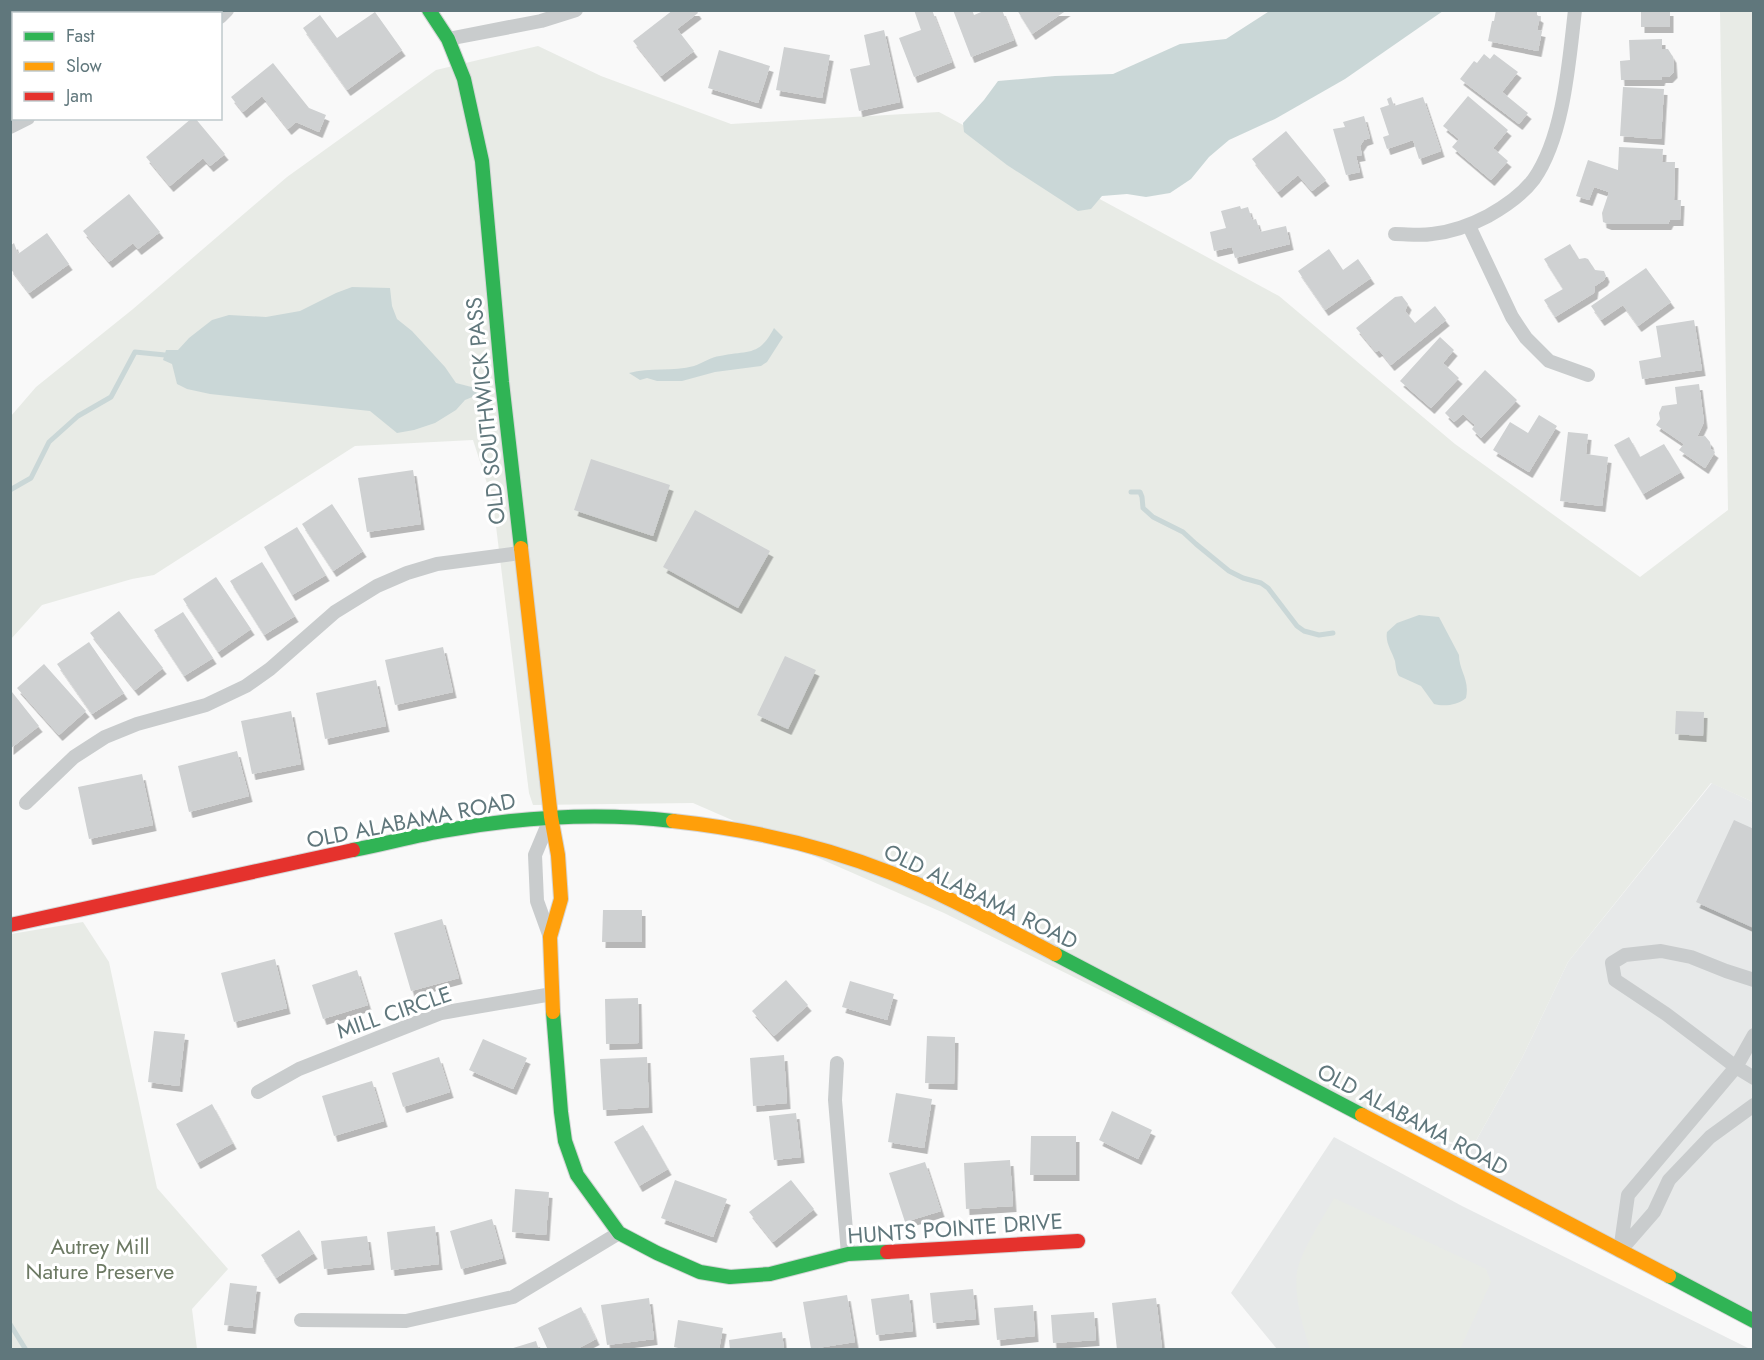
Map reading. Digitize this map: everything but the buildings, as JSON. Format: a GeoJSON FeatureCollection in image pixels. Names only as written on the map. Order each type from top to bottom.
{"type":"FeatureCollection","features":[{"type":"Feature","properties":{"kind":"main road","name":"OLD SOUTHWICK PASS"},"geometry":{"type":"LineString","coordinates":[[429,10],[448,39],[464,79],[482,162],[502,382],[551,818]]}},
{"type":"Feature","properties":{"kind":"main road","name":"OLD ALABAMA ROAD"},"geometry":{"type":"LineString","coordinates":[[10,925],[447,830],[499,822],[551,818],[627,817],[704,823],[781,838],[854,859],[901,876],[946,897],[1754,1321]]}},
{"type":"Feature","properties":{"kind":"main road","name":"HUNTS POINTE DRIVE"},"geometry":{"type":"LineString","coordinates":[[551,818],[558,855],[561,899],[550,937],[561,1112],[566,1141],[577,1175],[619,1233],[700,1272],[730,1277],[770,1274],[848,1254],[1078,1241]]}},
{"type":"Feature","properties":{"kind":"street"},"geometry":{"type":"LineString","coordinates":[[448,39],[542,21],[576,10]]}},
{"type":"Feature","properties":{"kind":"street"},"geometry":{"type":"LineString","coordinates":[[1395,234],[1432,234],[1470,226],[1506,207],[1534,179],[1552,140],[1565,91],[1575,10]]}},
{"type":"Feature","properties":{"kind":"street"},"geometry":{"type":"LineString","coordinates":[[10,127],[24,120]]}},
{"type":"Feature","properties":{"kind":"street"},"geometry":{"type":"LineString","coordinates":[[1470,226],[1509,311],[1526,338],[1549,361],[1588,375]]}},
{"type":"Feature","properties":{"kind":"street"},"geometry":{"type":"LineString","coordinates":[[26,803],[74,757],[105,736],[137,724],[206,705],[246,686],[270,669],[335,612],[377,586],[407,573],[437,564],[520,553]]}},
{"type":"Feature","properties":{"kind":"street","name":"HUNTS POINTE DRIVE"},"geometry":{"type":"LineString","coordinates":[[550,937],[537,901],[535,855],[551,818]]}},
{"type":"Feature","properties":{"kind":"street"},"geometry":{"type":"LineString","coordinates":[[1754,980],[1691,957],[1661,951],[1625,955],[1612,963],[1615,980],[1754,1078]]}},
{"type":"Feature","properties":{"kind":"street","name":"MILL CIRCLE"},"geometry":{"type":"LineString","coordinates":[[258,1092],[299,1069],[441,1013],[552,994]]}},
{"type":"Feature","properties":{"kind":"street"},"geometry":{"type":"LineString","coordinates":[[1620,1251],[1628,1195],[1736,1067],[1754,1035]]}},
{"type":"Feature","properties":{"kind":"street"},"geometry":{"type":"LineString","coordinates":[[837,1063],[835,1100],[848,1254]]}},
{"type":"Feature","properties":{"kind":"street"},"geometry":{"type":"LineString","coordinates":[[1620,1251],[1654,1212],[1669,1180],[1710,1137],[1754,1105]]}},
{"type":"Feature","properties":{"kind":"street"},"geometry":{"type":"LineString","coordinates":[[301,1320],[406,1321],[513,1297],[619,1233]]}},
{"type":"Feature","properties":{"kind":"shaded area"},"geometry":{"type":"Polygon","coordinates":[[[1271,10],[1443,11],[1345,79],[1275,119],[1229,140],[1209,157],[1191,179],[1170,193],[1146,197],[1127,194],[1102,196],[1091,209],[1078,211],[1007,165],[964,132],[963,123],[998,81],[1113,74],[1180,44],[1226,39],[1271,10]]]}},
{"type":"Feature","properties":{"kind":"shaded area"},"geometry":{"type":"Polygon","coordinates":[[[352,287],[390,288],[392,306],[397,319],[412,331],[445,367],[456,383],[487,391],[465,400],[456,410],[435,423],[397,433],[370,411],[210,394],[187,389],[177,384],[172,364],[163,360],[166,350],[178,350],[212,320],[229,315],[266,317],[300,311],[352,287]]]}},
{"type":"Feature","properties":{"kind":"shaded area"},"geometry":{"type":"Polygon","coordinates":[[[774,328],[783,337],[767,362],[761,366],[715,372],[682,381],[657,381],[647,378],[640,380],[629,373],[686,368],[717,357],[752,351],[763,344],[774,328]]]}},
{"type":"Feature","properties":{"kind":"shaded area"},"geometry":{"type":"Polygon","coordinates":[[[1419,615],[1439,617],[1459,655],[1467,691],[1466,698],[1455,704],[1434,704],[1421,686],[1398,674],[1388,643],[1387,632],[1397,623],[1419,615]]]}},
{"type":"Feature","properties":{"kind":"shaded area"},"geometry":{"type":"Polygon","coordinates":[[[1712,783],[1753,802],[1753,1323],[1383,1131],[1472,1148],[1522,1058],[1568,962],[1712,783]]]}},
{"type":"Feature","properties":{"kind":"shaded area"},"geometry":{"type":"Polygon","coordinates":[[[1334,1137],[1462,1206],[1750,1349],[1277,1349],[1231,1293],[1334,1137]]]}},
{"type":"Feature","properties":{"kind":"green space"},"geometry":{"type":"Polygon","coordinates":[[[1720,11],[1753,11],[1753,802],[1711,783],[1568,962],[1522,1058],[1472,1148],[1349,1113],[944,913],[693,803],[533,805],[529,793],[493,502],[473,440],[355,446],[154,575],[132,579],[42,605],[11,639],[11,416],[36,387],[133,309],[287,177],[436,70],[538,46],[601,76],[731,124],[939,112],[1279,296],[1455,444],[1640,577],[1728,510],[1720,11]]]}},
{"type":"Feature","properties":{"kind":"green space","name":"Autrey Mill Nature Preserve"},"geometry":{"type":"Polygon","coordinates":[[[83,922],[109,962],[157,1188],[228,1269],[192,1309],[197,1349],[11,1350],[11,934],[83,922]]]}},
{"type":"Feature","properties":{"kind":"green space"},"geometry":{"type":"Polygon","coordinates":[[[1334,1198],[1486,1269],[1491,1282],[1460,1349],[1310,1349],[1299,1309],[1296,1287],[1298,1268],[1314,1232],[1334,1198]]]}},
{"type":"Feature","properties":{"kind":"waterway"},"geometry":{"type":"LineString","coordinates":[[10,490],[31,478],[49,442],[78,416],[111,397],[135,352],[165,355]]}},
{"type":"Feature","properties":{"kind":"waterway"},"geometry":{"type":"LineString","coordinates":[[1131,492],[1140,492],[1143,508],[1153,517],[1183,532],[1229,571],[1268,588],[1297,626],[1304,631],[1319,635],[1333,633]]}},
{"type":"Feature","properties":{"kind":"waterway"},"geometry":{"type":"LineString","coordinates":[[10,1324],[26,1350]]}},
{"type":"Feature","properties":{"kind":"traffic: fast"},"geometry":{"type":"LineString","coordinates":[[429,10],[448,39],[464,79],[482,161],[502,382],[521,548]]}},
{"type":"Feature","properties":{"kind":"traffic: fast"},"geometry":{"type":"LineString","coordinates":[[353,850],[436,832],[532,819],[588,816],[673,821]]}},
{"type":"Feature","properties":{"kind":"traffic: fast"},"geometry":{"type":"LineString","coordinates":[[1055,954],[1362,1115]]}},
{"type":"Feature","properties":{"kind":"traffic: fast"},"geometry":{"type":"LineString","coordinates":[[553,1012],[565,1141],[577,1175],[619,1233],[700,1272],[730,1277],[770,1274],[848,1254],[887,1252]]}},
{"type":"Feature","properties":{"kind":"traffic: fast"},"geometry":{"type":"LineString","coordinates":[[1669,1276],[1754,1321]]}},
{"type":"Feature","properties":{"kind":"traffic: slow"},"geometry":{"type":"LineString","coordinates":[[521,548],[551,817],[558,855],[561,899],[550,937],[553,1012]]}},
{"type":"Feature","properties":{"kind":"traffic: slow"},"geometry":{"type":"LineString","coordinates":[[673,821],[784,840],[865,863],[933,891],[1055,954]]}},
{"type":"Feature","properties":{"kind":"traffic: slow"},"geometry":{"type":"LineString","coordinates":[[1362,1115],[1669,1276]]}},
{"type":"Feature","properties":{"kind":"traffic: jam"},"geometry":{"type":"LineString","coordinates":[[10,925],[353,850]]}},
{"type":"Feature","properties":{"kind":"traffic: jam"},"geometry":{"type":"LineString","coordinates":[[887,1252],[1078,1241]]}}]}
